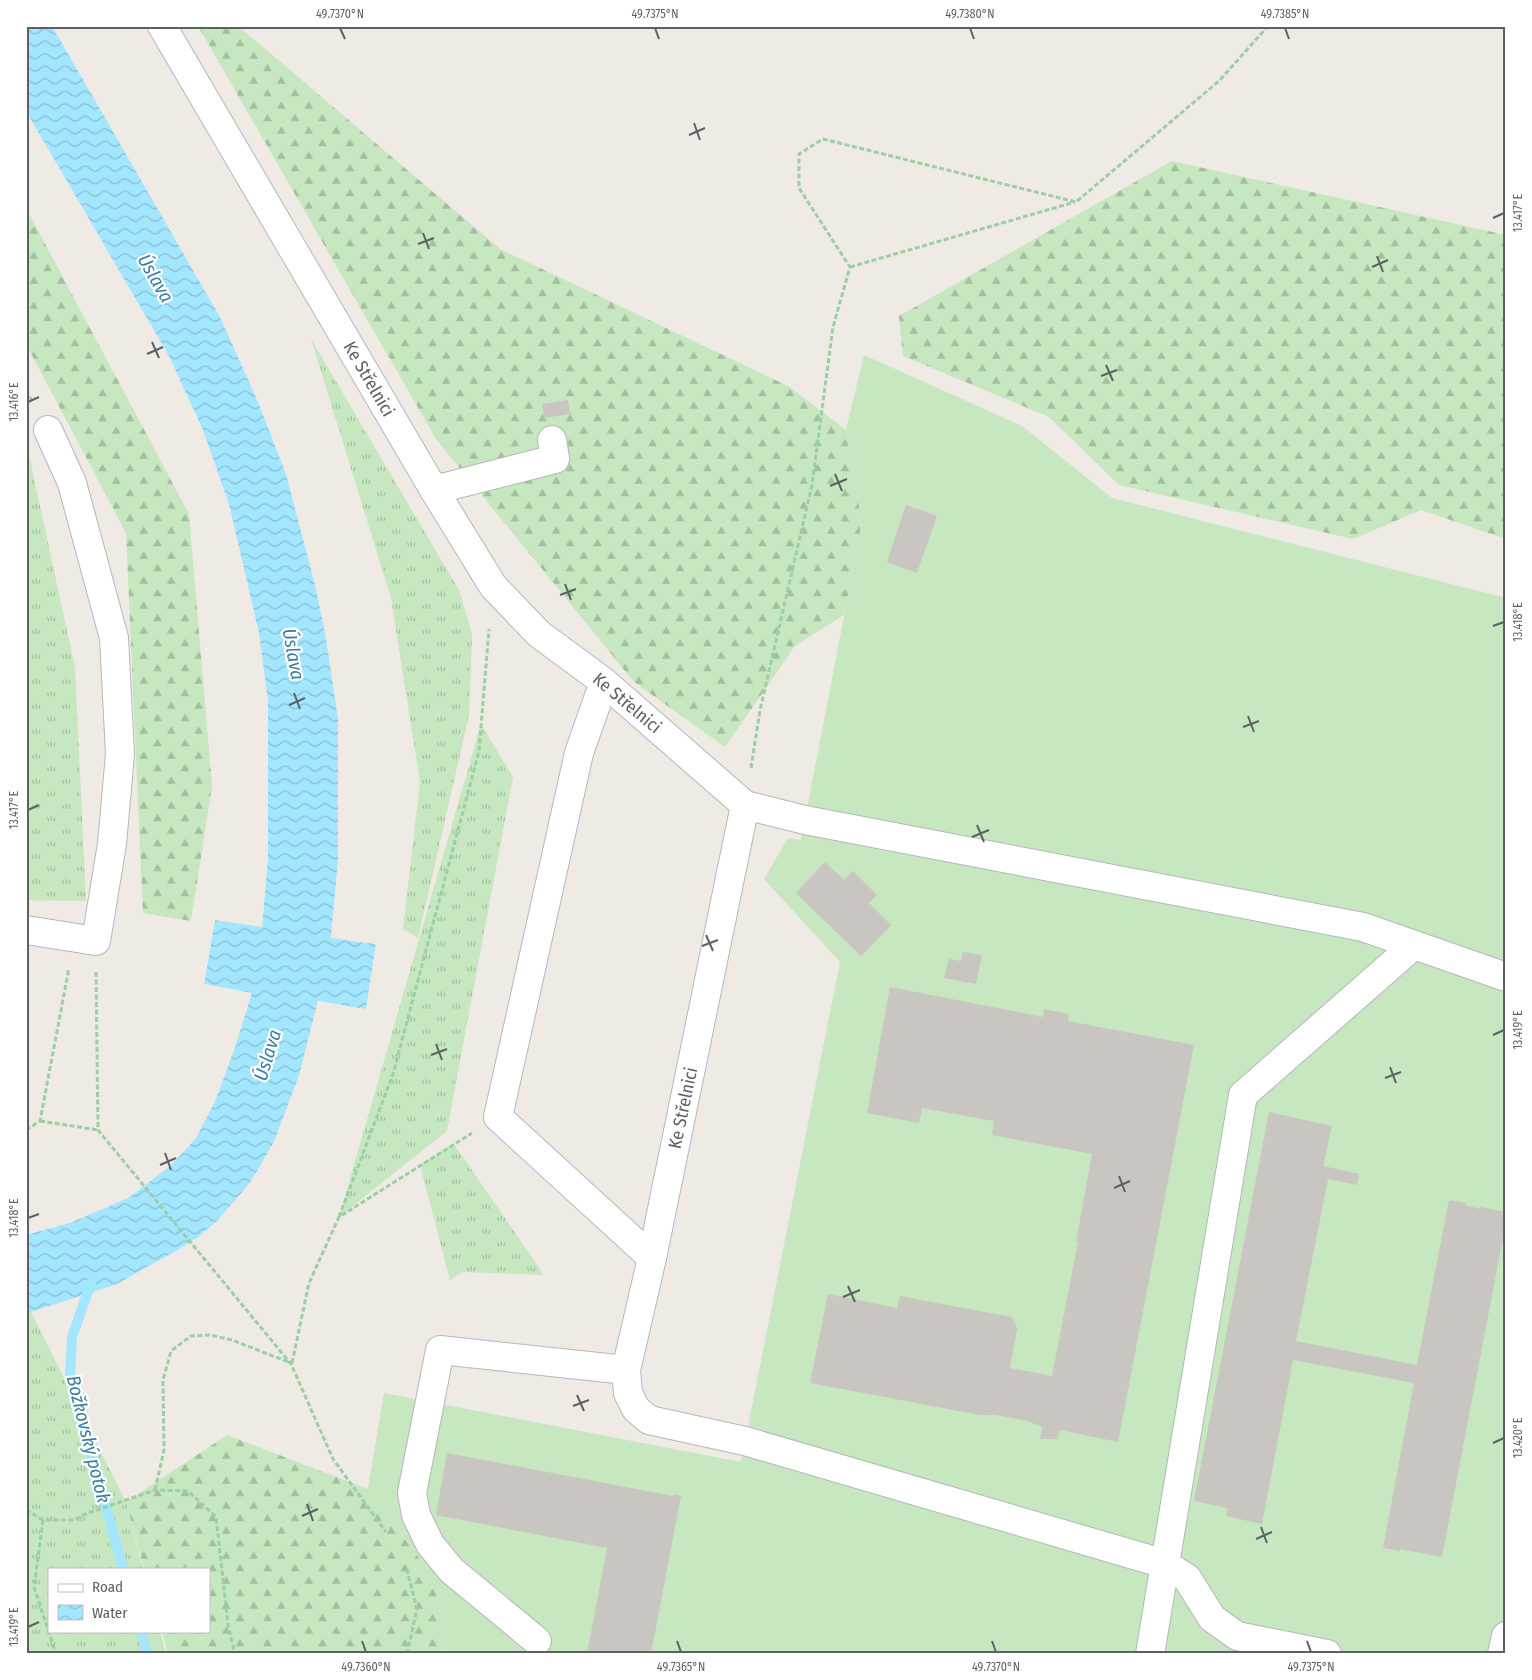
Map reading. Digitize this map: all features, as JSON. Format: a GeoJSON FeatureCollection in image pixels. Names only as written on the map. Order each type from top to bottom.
{"type":"FeatureCollection","features":[{"type":"Feature","properties":{"kind":"lane","name":"Ke Střelnici"},"geometry":{"type":"LineString","coordinates":[[162,26],[492,586],[540,634],[604,682],[744,805],[652,1258],[626,1370],[628,1393],[636,1409],[649,1420],[745,1441],[1165,1564],[1187,1578],[1212,1618],[1237,1636],[1326,1654]]}},
{"type":"Feature","properties":{"kind":"lane"},"geometry":{"type":"LineString","coordinates":[[26,930],[85,939],[112,844],[120,754],[114,638],[72,483],[48,430]]}},
{"type":"Feature","properties":{"kind":"lane"},"geometry":{"type":"LineString","coordinates":[[434,490],[555,459],[552,440]]}},
{"type":"Feature","properties":{"kind":"lane"},"geometry":{"type":"LineString","coordinates":[[604,682],[579,754],[498,1117],[652,1258]]}},
{"type":"Feature","properties":{"kind":"lane"},"geometry":{"type":"LineString","coordinates":[[744,805],[805,820],[1363,928],[1506,977]]}},
{"type":"Feature","properties":{"kind":"lane"},"geometry":{"type":"LineString","coordinates":[[1150,1654],[1243,1095],[1413,946]]}},
{"type":"Feature","properties":{"kind":"lane"},"geometry":{"type":"LineString","coordinates":[[537,1640],[451,1570],[430,1544],[416,1515],[412,1493],[440,1350],[626,1370]]}},
{"type":"Feature","properties":{"kind":"lane"},"geometry":{"type":"LineString","coordinates":[[1502,1654],[1506,1636]]}},
{"type":"Feature","properties":{"kind":"path"},"geometry":{"type":"LineString","coordinates":[[850,267],[1076,202],[1219,81],[1268,26]]}},
{"type":"Feature","properties":{"kind":"path"},"geometry":{"type":"LineString","coordinates":[[744,805],[760,710],[812,485],[833,327],[850,267],[798,188],[798,154],[823,139],[1076,202]]}},
{"type":"Feature","properties":{"kind":"path"},"geometry":{"type":"LineString","coordinates":[[291,1364],[309,1283],[339,1217],[393,1074],[479,751],[492,586]]}},
{"type":"Feature","properties":{"kind":"path"},"geometry":{"type":"LineString","coordinates":[[40,1121],[85,939]]}},
{"type":"Feature","properties":{"kind":"path"},"geometry":{"type":"LineString","coordinates":[[85,939],[98,1130],[291,1364],[333,1460],[388,1534]]}},
{"type":"Feature","properties":{"kind":"path"},"geometry":{"type":"LineString","coordinates":[[339,1217],[498,1117]]}},
{"type":"Feature","properties":{"kind":"path"},"geometry":{"type":"LineString","coordinates":[[26,1130],[40,1121],[98,1130]]}},
{"type":"Feature","properties":{"kind":"path"},"geometry":{"type":"LineString","coordinates":[[155,1490],[164,1450],[163,1380],[171,1351],[191,1336],[210,1335],[232,1340],[291,1364]]}},
{"type":"Feature","properties":{"kind":"path"},"geometry":{"type":"LineString","coordinates":[[26,1510],[43,1520],[75,1520],[83,1515],[155,1490],[188,1491],[216,1517],[228,1625],[235,1654]]}},
{"type":"Feature","properties":{"kind":"path"},"geometry":{"type":"LineString","coordinates":[[43,1520],[34,1587],[48,1630]]}},
{"type":"Feature","properties":{"kind":"path"},"geometry":{"type":"LineString","coordinates":[[406,1566],[417,1609],[407,1654]]}},
{"type":"Feature","properties":{"kind":"path"},"geometry":{"type":"LineString","coordinates":[[49,1632],[56,1654]]}},
{"type":"Feature","properties":{"kind":"green space"},"geometry":{"type":"Polygon","coordinates":[[[198,26],[238,26],[500,249],[788,386],[846,430],[862,523],[844,615],[795,646],[725,747],[634,682],[436,439],[198,26]]]}},
{"type":"Feature","properties":{"kind":"green space"},"geometry":{"type":"Polygon","coordinates":[[[1172,161],[1506,235],[1506,539],[1421,510],[1353,539],[1119,485],[1049,417],[903,356],[899,316],[1172,161]]]}},
{"type":"Feature","properties":{"kind":"green space"},"geometry":{"type":"Polygon","coordinates":[[[26,208],[189,514],[212,786],[191,921],[143,913],[126,533],[26,344],[26,208]]]}},
{"type":"Feature","properties":{"kind":"green space"},"geometry":{"type":"Polygon","coordinates":[[[311,339],[459,590],[472,634],[469,715],[418,938],[403,929],[420,782],[391,598],[311,339]]]}},
{"type":"Feature","properties":{"kind":"green space"},"geometry":{"type":"Polygon","coordinates":[[[864,355],[1022,426],[1112,498],[1506,598],[1506,1654],[444,1654],[437,1582],[368,1489],[384,1393],[741,1462],[840,962],[764,879],[788,838],[801,840],[862,523],[846,430],[864,355]]]}},
{"type":"Feature","properties":{"kind":"green space"},"geometry":{"type":"Polygon","coordinates":[[[26,441],[75,668],[86,901],[26,900],[26,441]]]}},
{"type":"Feature","properties":{"kind":"green space"},"geometry":{"type":"Polygon","coordinates":[[[481,724],[513,777],[447,1131],[339,1217],[481,724]]]}},
{"type":"Feature","properties":{"kind":"green space"},"geometry":{"type":"Polygon","coordinates":[[[454,1144],[544,1275],[462,1272],[450,1280],[420,1165],[454,1144]]]}},
{"type":"Feature","properties":{"kind":"green space"},"geometry":{"type":"Polygon","coordinates":[[[26,1312],[31,1312],[126,1502],[143,1568],[48,1568],[48,1632],[160,1632],[166,1654],[26,1654],[26,1312]]]}},
{"type":"Feature","properties":{"kind":"green space"},"geometry":{"type":"Polygon","coordinates":[[[227,1435],[368,1489],[437,1582],[444,1654],[168,1654],[162,1632],[210,1632],[210,1568],[144,1568],[126,1502],[227,1435]]]}},
{"type":"Feature","properties":{"kind":"water","name":"Úslava"},"geometry":{"type":"Polygon","coordinates":[[[26,26],[52,26],[220,317],[258,402],[286,474],[315,585],[325,632],[338,719],[338,862],[331,938],[376,944],[366,1010],[318,1001],[299,1076],[274,1142],[250,1183],[218,1220],[200,1236],[117,1284],[31,1312],[26,1312],[26,1235],[72,1222],[128,1198],[170,1166],[196,1138],[216,1099],[235,1047],[251,993],[204,984],[215,919],[262,927],[268,857],[268,701],[259,633],[229,504],[203,430],[169,356],[26,111],[26,26]]]}},
{"type":"Feature","properties":{"kind":"pier"},"geometry":{"type":"Polygon","coordinates":[[[265,857],[268,857],[262,927],[215,920],[204,984],[252,993],[216,1099],[196,1138],[170,1166],[128,1198],[72,1222],[26,1235],[26,1232],[71,1220],[126,1196],[168,1165],[194,1137],[214,1098],[249,995],[201,985],[213,919],[216,917],[259,924],[265,857]]]}},
{"type":"Feature","properties":{"kind":"pier"},"geometry":{"type":"Polygon","coordinates":[[[338,862],[341,862],[334,936],[376,941],[379,943],[369,1011],[320,1004],[301,1077],[276,1143],[252,1185],[220,1222],[201,1238],[119,1286],[106,1290],[200,1236],[218,1220],[250,1183],[274,1142],[299,1076],[318,1001],[366,1009],[376,944],[331,938],[338,862]]]}},
{"type":"Feature","properties":{"kind":"building"},"geometry":{"type":"Polygon","coordinates":[[[568,400],[570,414],[544,418],[542,404],[568,400]]]}},
{"type":"Feature","properties":{"kind":"building"},"geometry":{"type":"Polygon","coordinates":[[[906,505],[937,516],[917,573],[887,562],[906,505]]]}},
{"type":"Feature","properties":{"kind":"building"},"geometry":{"type":"Polygon","coordinates":[[[825,862],[844,880],[853,871],[877,895],[869,903],[891,925],[861,956],[796,893],[825,862]]]}},
{"type":"Feature","properties":{"kind":"building"},"geometry":{"type":"Polygon","coordinates":[[[963,952],[982,955],[976,984],[944,978],[949,959],[961,961],[963,952]]]}},
{"type":"Feature","properties":{"kind":"building"},"geometry":{"type":"Polygon","coordinates":[[[890,987],[1043,1017],[1044,1009],[1069,1014],[1068,1021],[1194,1045],[1118,1442],[1060,1430],[1057,1439],[1040,1439],[1042,1427],[1028,1421],[996,1415],[980,1415],[810,1383],[828,1294],[897,1308],[900,1296],[1011,1317],[1017,1329],[1010,1368],[1052,1376],[1078,1242],[1076,1242],[1092,1154],[992,1135],[994,1121],[922,1108],[919,1123],[867,1113],[890,987]]]}},
{"type":"Feature","properties":{"kind":"building"},"geometry":{"type":"Polygon","coordinates":[[[1269,1112],[1332,1126],[1323,1166],[1359,1174],[1357,1185],[1328,1179],[1296,1341],[1417,1365],[1449,1200],[1466,1203],[1465,1205],[1480,1209],[1480,1207],[1506,1212],[1506,1222],[1442,1557],[1400,1549],[1400,1551],[1383,1548],[1414,1383],[1293,1360],[1262,1524],[1226,1516],[1228,1508],[1194,1501],[1269,1112]]]}},
{"type":"Feature","properties":{"kind":"building"},"geometry":{"type":"Polygon","coordinates":[[[447,1453],[681,1496],[651,1654],[587,1654],[607,1548],[436,1515],[447,1453]]]}},
{"type":"Feature","properties":{"kind":"waterway","name":"Božkovský potok"},"geometry":{"type":"LineString","coordinates":[[91,1283],[72,1337],[70,1376],[123,1568]]}},
{"type":"Feature","properties":{"kind":"waterway","name":"Božkovský potok"},"geometry":{"type":"LineString","coordinates":[[141,1632],[147,1654]]}}]}
